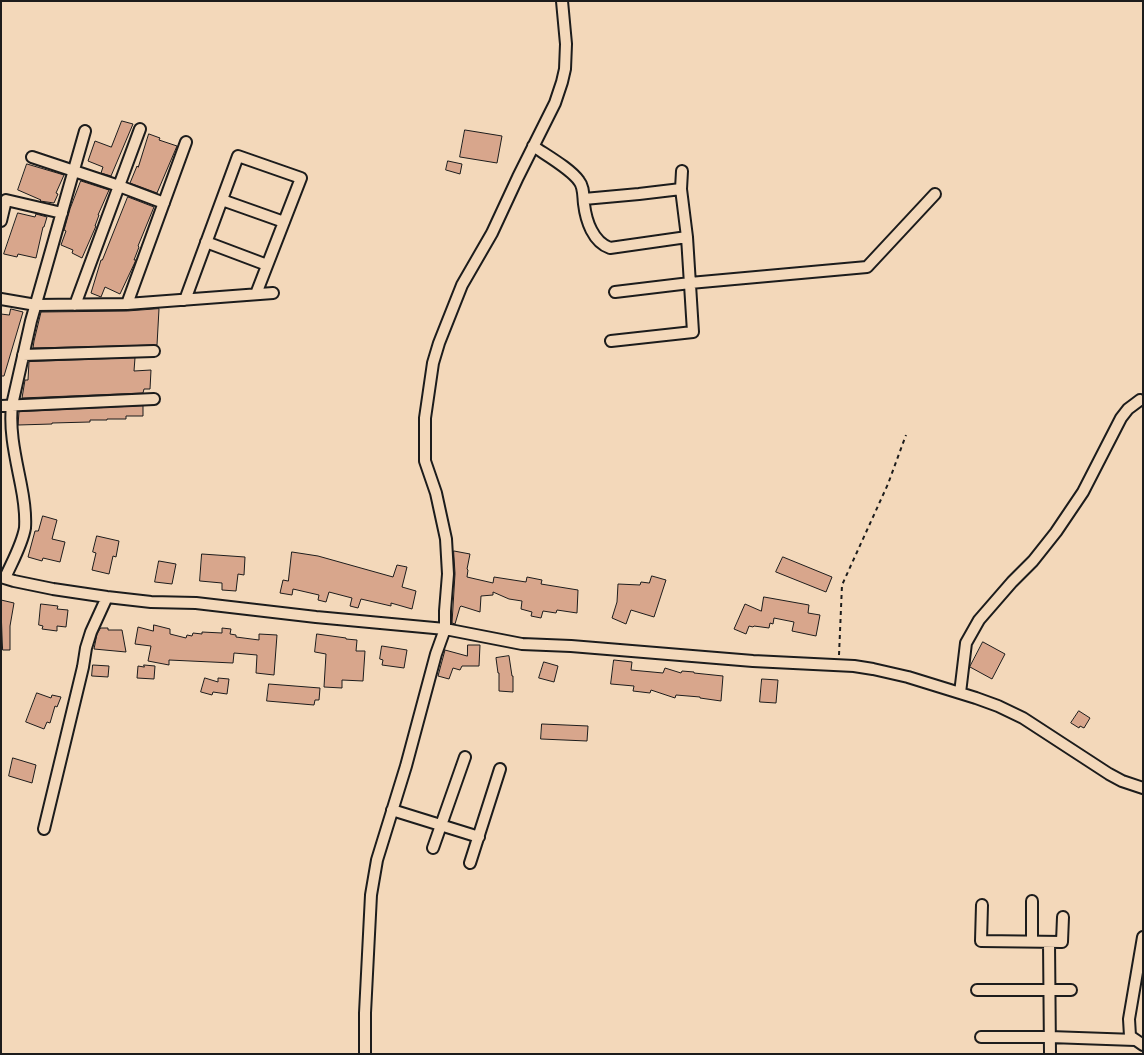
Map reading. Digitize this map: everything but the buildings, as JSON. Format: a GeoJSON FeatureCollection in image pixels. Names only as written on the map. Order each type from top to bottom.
{"type":"FeatureCollection","features":[{"type":"Feature","properties":{"kind":"street"},"geometry":{"type":"LineString","coordinates":[[365,1054],[365,1013],[371,894],[378,860],[436,654],[445,629],[448,574],[446,539],[436,493],[425,461],[425,418],[434,363],[439,343],[462,285],[492,233],[554,103],[562,82],[565,69],[566,44],[562,1]]}},
{"type":"Feature","properties":{"kind":"street"},"geometry":{"type":"LineString","coordinates":[[75,305],[140,129]]}},
{"type":"Feature","properties":{"kind":"street"},"geometry":{"type":"LineString","coordinates":[[85,131],[36,305],[12,405],[12,437],[25,506],[25,526],[23,538],[3,578],[53,589],[107,597],[151,602],[196,603],[445,629],[522,644],[571,646],[753,661],[854,666],[908,677],[998,706],[1023,718],[1109,774],[1134,786],[1143,788]]}},
{"type":"Feature","properties":{"kind":"street"},"geometry":{"type":"LineString","coordinates":[[127,304],[186,142]]}},
{"type":"Feature","properties":{"kind":"street"},"geometry":{"type":"LineString","coordinates":[[533,146],[578,179],[581,184],[590,227],[603,246],[610,248],[687,237]]}},
{"type":"Feature","properties":{"kind":"street"},"geometry":{"type":"LineString","coordinates":[[185,300],[238,156],[300,178],[256,294]]}},
{"type":"Feature","properties":{"kind":"street"},"geometry":{"type":"LineString","coordinates":[[32,157],[164,203]]}},
{"type":"Feature","properties":{"kind":"street"},"geometry":{"type":"LineString","coordinates":[[611,341],[693,332],[682,171]]}},
{"type":"Feature","properties":{"kind":"street"},"geometry":{"type":"LineString","coordinates":[[584,199],[682,189]]}},
{"type":"Feature","properties":{"kind":"street"},"geometry":{"type":"LineString","coordinates":[[615,292],[690,283],[867,267],[935,194]]}},
{"type":"Feature","properties":{"kind":"street"},"geometry":{"type":"LineString","coordinates":[[1,221],[6,200],[62,213]]}},
{"type":"Feature","properties":{"kind":"street"},"geometry":{"type":"LineString","coordinates":[[222,200],[284,222]]}},
{"type":"Feature","properties":{"kind":"street"},"geometry":{"type":"LineString","coordinates":[[206,242],[267,265]]}},
{"type":"Feature","properties":{"kind":"street"},"geometry":{"type":"LineString","coordinates":[[1,299],[36,305],[127,304],[273,293]]}},
{"type":"Feature","properties":{"kind":"street"},"geometry":{"type":"LineString","coordinates":[[23,355],[154,351]]}},
{"type":"Feature","properties":{"kind":"street"},"geometry":{"type":"LineString","coordinates":[[1,406],[154,399]]}},
{"type":"Feature","properties":{"kind":"street"},"geometry":{"type":"LineString","coordinates":[[960,693],[966,643],[979,620],[1033,561],[1056,532],[1083,492],[1121,418],[1128,409],[1140,400]]}},
{"type":"Feature","properties":{"kind":"street"},"geometry":{"type":"LineString","coordinates":[[44,829],[86,648],[107,597]]}},
{"type":"Feature","properties":{"kind":"street"},"geometry":{"type":"LineString","coordinates":[[433,848],[466,757]]}},
{"type":"Feature","properties":{"kind":"street"},"geometry":{"type":"LineString","coordinates":[[470,863],[500,769]]}},
{"type":"Feature","properties":{"kind":"street"},"geometry":{"type":"LineString","coordinates":[[392,810],[479,837]]}},
{"type":"Feature","properties":{"kind":"street"},"geometry":{"type":"LineString","coordinates":[[1032,900],[1032,941]]}},
{"type":"Feature","properties":{"kind":"street"},"geometry":{"type":"LineString","coordinates":[[982,905],[981,941],[1062,942],[1063,917]]}},
{"type":"Feature","properties":{"kind":"street"},"geometry":{"type":"LineString","coordinates":[[1139,1042],[1130,1036],[1129,1019],[1143,937]]}},
{"type":"Feature","properties":{"kind":"street"},"geometry":{"type":"LineString","coordinates":[[1049,942],[1050,1054]]}},
{"type":"Feature","properties":{"kind":"street"},"geometry":{"type":"LineString","coordinates":[[977,990],[1071,990]]}},
{"type":"Feature","properties":{"kind":"street"},"geometry":{"type":"LineString","coordinates":[[981,1036],[1050,1036],[1139,1042]]}},
{"type":"Feature","properties":{"kind":"path"},"geometry":{"type":"LineString","coordinates":[[838,665],[842,585],[888,484],[906,435]]}}]}
